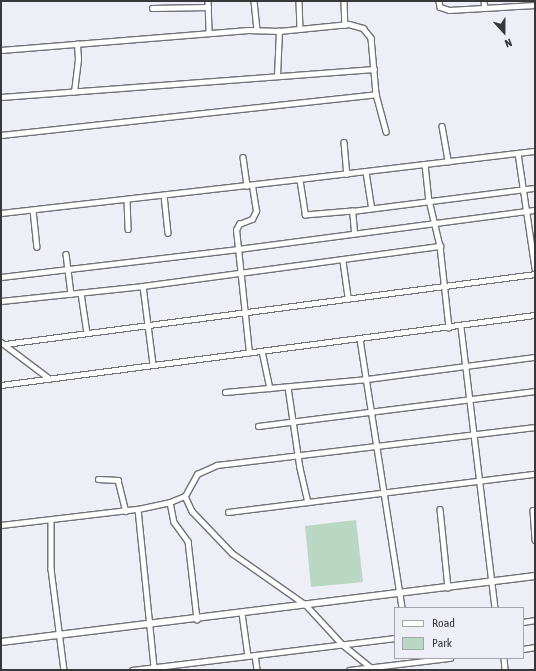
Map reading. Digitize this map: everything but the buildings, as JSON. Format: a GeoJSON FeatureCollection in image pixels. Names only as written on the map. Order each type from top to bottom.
{"type":"FeatureCollection","features":[{"type":"Feature","properties":{"kind":"street"},"geometry":{"type":"LineString","coordinates":[[208,1],[209,33]]}},
{"type":"Feature","properties":{"kind":"street"},"geometry":{"type":"LineString","coordinates":[[254,1],[257,30]]}},
{"type":"Feature","properties":{"kind":"street"},"geometry":{"type":"LineString","coordinates":[[299,1],[300,29]]}},
{"type":"Feature","properties":{"kind":"street"},"geometry":{"type":"LineString","coordinates":[[344,1],[345,25]]}},
{"type":"Feature","properties":{"kind":"street"},"geometry":{"type":"LineString","coordinates":[[439,1],[440,7],[449,10],[528,3],[535,5]]}},
{"type":"Feature","properties":{"kind":"street"},"geometry":{"type":"LineString","coordinates":[[484,1],[485,8]]}},
{"type":"Feature","properties":{"kind":"street"},"geometry":{"type":"LineString","coordinates":[[152,8],[208,7]]}},
{"type":"Feature","properties":{"kind":"street"},"geometry":{"type":"LineString","coordinates":[[1,50],[257,30],[279,31],[345,25],[363,28],[369,32],[376,94],[386,132]]}},
{"type":"Feature","properties":{"kind":"street"},"geometry":{"type":"LineString","coordinates":[[277,76],[279,31]]}},
{"type":"Feature","properties":{"kind":"street"},"geometry":{"type":"LineString","coordinates":[[74,92],[78,59],[77,44]]}},
{"type":"Feature","properties":{"kind":"street"},"geometry":{"type":"LineString","coordinates":[[1,97],[374,69]]}},
{"type":"Feature","properties":{"kind":"street"},"geometry":{"type":"LineString","coordinates":[[1,135],[376,94]]}},
{"type":"Feature","properties":{"kind":"street"},"geometry":{"type":"LineString","coordinates":[[442,126],[448,161]]}},
{"type":"Feature","properties":{"kind":"street"},"geometry":{"type":"LineString","coordinates":[[344,142],[348,174]]}},
{"type":"Feature","properties":{"kind":"street"},"geometry":{"type":"LineString","coordinates":[[1,213],[299,180],[535,151]]}},
{"type":"Feature","properties":{"kind":"street"},"geometry":{"type":"LineString","coordinates":[[518,153],[533,234],[535,268]]}},
{"type":"Feature","properties":{"kind":"street"},"geometry":{"type":"LineString","coordinates":[[243,157],[256,211],[252,219],[239,224],[236,230],[249,353]]}},
{"type":"Feature","properties":{"kind":"street"},"geometry":{"type":"LineString","coordinates":[[425,164],[429,200],[440,246],[449,328]]}},
{"type":"Feature","properties":{"kind":"street"},"geometry":{"type":"LineString","coordinates":[[366,172],[372,208]]}},
{"type":"Feature","properties":{"kind":"street"},"geometry":{"type":"LineString","coordinates":[[299,180],[305,215],[352,211],[429,200],[535,188]]}},
{"type":"Feature","properties":{"kind":"street"},"geometry":{"type":"LineString","coordinates":[[164,195],[168,233]]}},
{"type":"Feature","properties":{"kind":"street"},"geometry":{"type":"LineString","coordinates":[[127,199],[128,229]]}},
{"type":"Feature","properties":{"kind":"street"},"geometry":{"type":"LineString","coordinates":[[33,210],[37,247]]}},
{"type":"Feature","properties":{"kind":"street"},"geometry":{"type":"LineString","coordinates":[[1,277],[238,249],[354,232],[535,210]]}},
{"type":"Feature","properties":{"kind":"street"},"geometry":{"type":"LineString","coordinates":[[352,211],[354,232]]}},
{"type":"Feature","properties":{"kind":"street"},"geometry":{"type":"LineString","coordinates":[[1,301],[240,274],[343,261],[440,246]]}},
{"type":"Feature","properties":{"kind":"street"},"geometry":{"type":"LineString","coordinates":[[66,254],[71,294]]}},
{"type":"Feature","properties":{"kind":"street"},"geometry":{"type":"LineString","coordinates":[[343,261],[348,298]]}},
{"type":"Feature","properties":{"kind":"street"},"geometry":{"type":"LineString","coordinates":[[3,343],[148,326],[535,274]]}},
{"type":"Feature","properties":{"kind":"street"},"geometry":{"type":"LineString","coordinates":[[143,286],[153,364]]}},
{"type":"Feature","properties":{"kind":"street"},"geometry":{"type":"LineString","coordinates":[[81,293],[87,333]]}},
{"type":"Feature","properties":{"kind":"street"},"geometry":{"type":"LineString","coordinates":[[1,385],[153,364],[461,327],[535,315]]}},
{"type":"Feature","properties":{"kind":"street"},"geometry":{"type":"LineString","coordinates":[[461,327],[473,434],[494,583],[496,607]]}},
{"type":"Feature","properties":{"kind":"street"},"geometry":{"type":"LineString","coordinates":[[360,339],[402,607]]}},
{"type":"Feature","properties":{"kind":"street"},"geometry":{"type":"LineString","coordinates":[[3,343],[50,379]]}},
{"type":"Feature","properties":{"kind":"street"},"geometry":{"type":"LineString","coordinates":[[262,351],[270,388]]}},
{"type":"Feature","properties":{"kind":"street"},"geometry":{"type":"LineString","coordinates":[[226,392],[367,379],[466,364],[535,357]]}},
{"type":"Feature","properties":{"kind":"street"},"geometry":{"type":"LineString","coordinates":[[288,387],[298,456],[308,502]]}},
{"type":"Feature","properties":{"kind":"street"},"geometry":{"type":"LineString","coordinates":[[258,426],[535,392]]}},
{"type":"Feature","properties":{"kind":"street"},"geometry":{"type":"LineString","coordinates":[[1,525],[126,511],[170,502],[184,496],[197,474],[217,465],[535,427]]}},
{"type":"Feature","properties":{"kind":"street"},"geometry":{"type":"LineString","coordinates":[[228,512],[535,474]]}},
{"type":"Feature","properties":{"kind":"street"},"geometry":{"type":"LineString","coordinates":[[98,479],[118,480],[126,511]]}},
{"type":"Feature","properties":{"kind":"street"},"geometry":{"type":"LineString","coordinates":[[184,496],[192,511],[232,552],[306,605],[342,644],[372,669]]}},
{"type":"Feature","properties":{"kind":"street"},"geometry":{"type":"LineString","coordinates":[[170,502],[174,522],[188,541],[197,619]]}},
{"type":"Feature","properties":{"kind":"street"},"geometry":{"type":"LineString","coordinates":[[138,509],[154,667]]}},
{"type":"Feature","properties":{"kind":"street"},"geometry":{"type":"LineString","coordinates":[[440,509],[448,588]]}},
{"type":"Feature","properties":{"kind":"street"},"geometry":{"type":"LineString","coordinates":[[533,510],[535,540]]}},
{"type":"Feature","properties":{"kind":"street"},"geometry":{"type":"LineString","coordinates":[[51,520],[51,569],[58,636],[64,670]]}},
{"type":"Feature","properties":{"kind":"street"},"geometry":{"type":"LineString","coordinates":[[1,642],[400,593],[494,583],[535,576]]}},
{"type":"Feature","properties":{"kind":"street"},"geometry":{"type":"LineString","coordinates":[[242,613],[248,656]]}},
{"type":"Feature","properties":{"kind":"street"},"geometry":{"type":"LineString","coordinates":[[524,622],[535,620]]}},
{"type":"Feature","properties":{"kind":"street"},"geometry":{"type":"LineString","coordinates":[[132,670],[394,638]]}},
{"type":"Feature","properties":{"kind":"street"},"geometry":{"type":"LineString","coordinates":[[524,649],[535,647]]}},
{"type":"Feature","properties":{"kind":"street"},"geometry":{"type":"LineString","coordinates":[[256,655],[257,670]]}},
{"type":"Feature","properties":{"kind":"street"},"geometry":{"type":"LineString","coordinates":[[349,670],[372,669],[408,660],[429,659]]}},
{"type":"Feature","properties":{"kind":"street"},"geometry":{"type":"LineString","coordinates":[[504,659],[505,670]]}},
{"type":"Feature","properties":{"kind":"green space"},"geometry":{"type":"Polygon","coordinates":[[[356,520],[363,582],[311,587],[305,526],[356,520]]]}}]}
